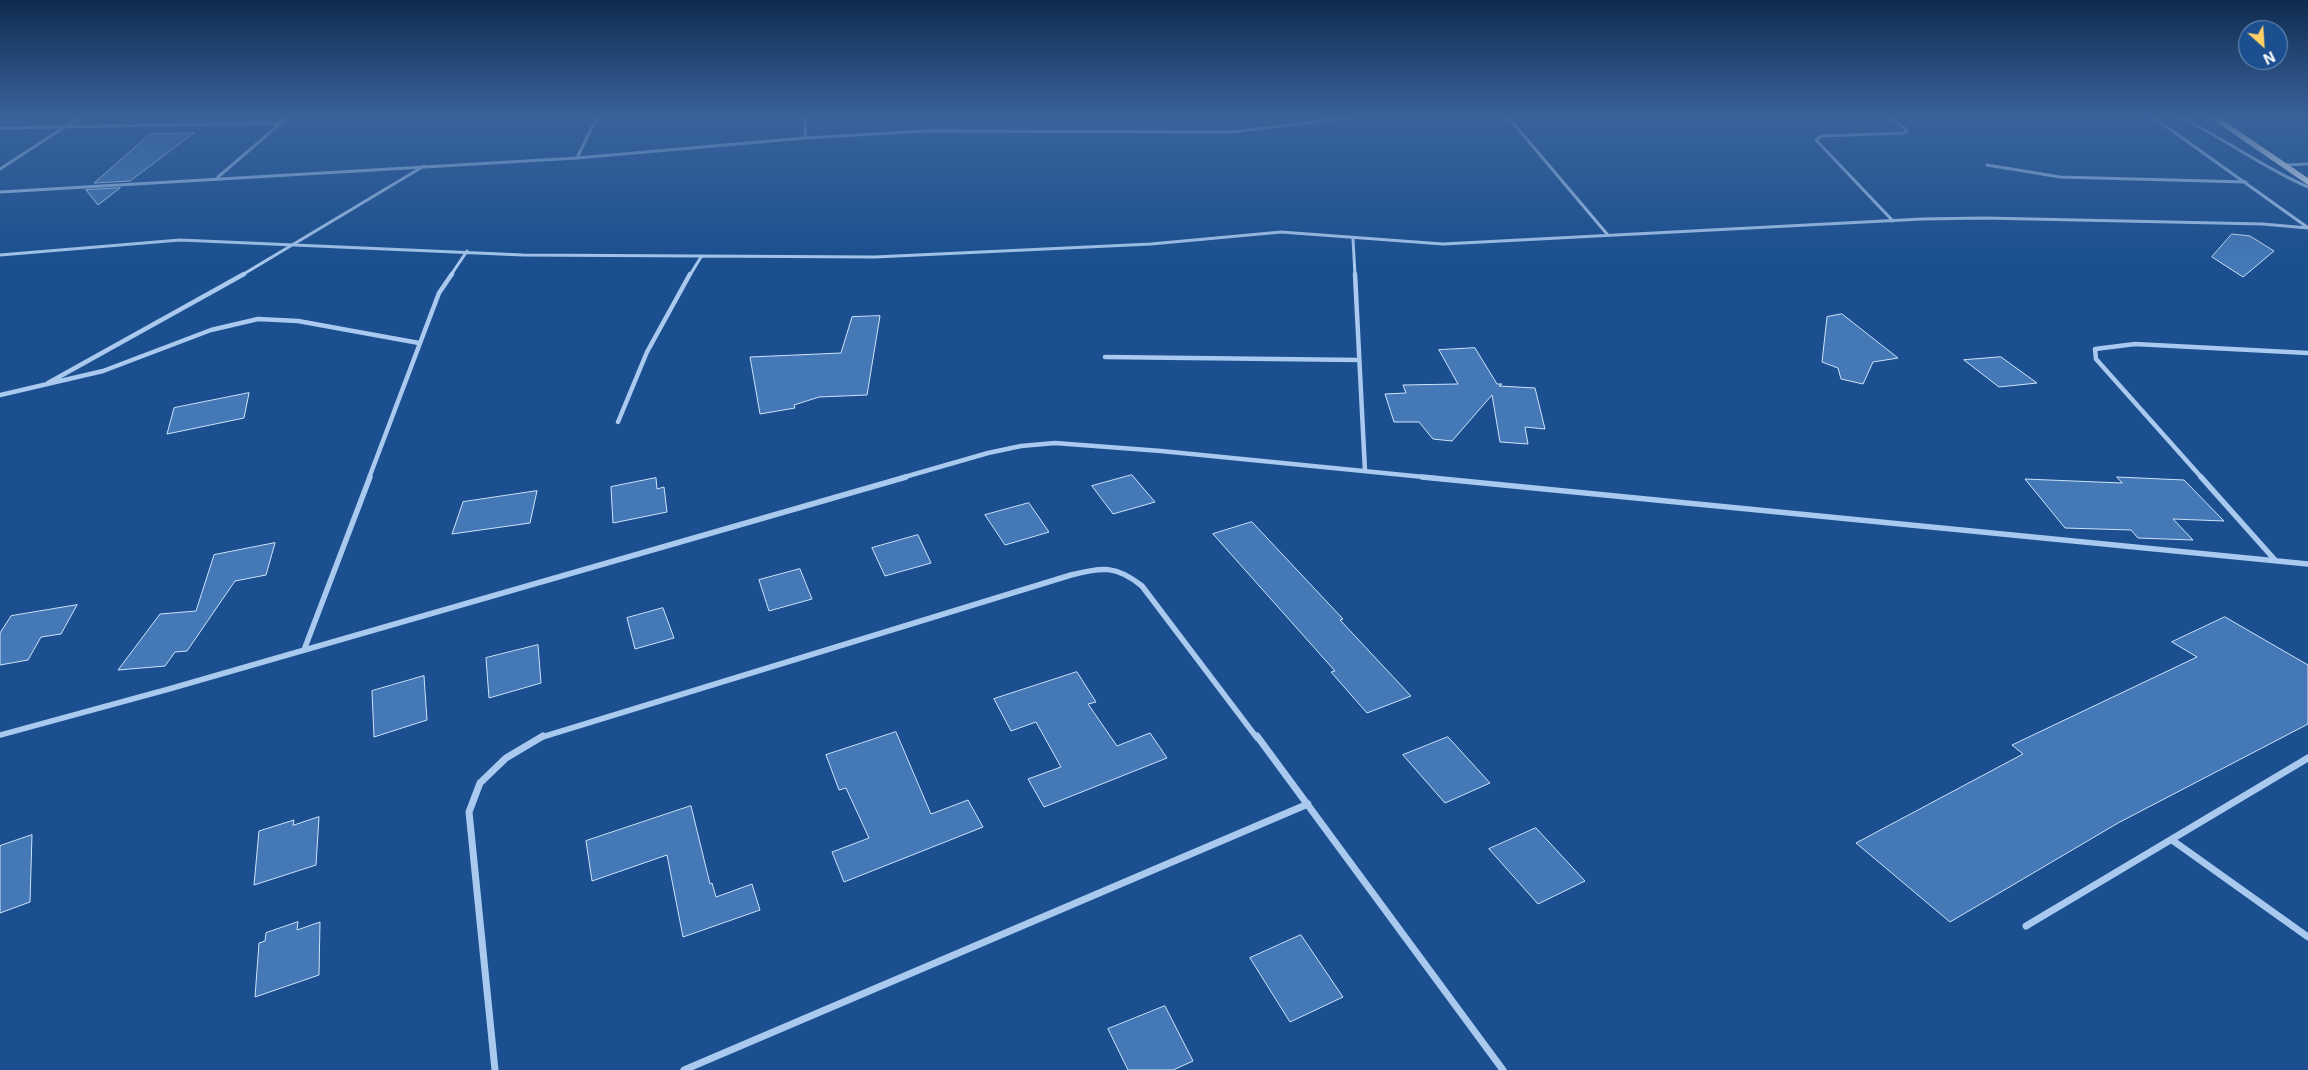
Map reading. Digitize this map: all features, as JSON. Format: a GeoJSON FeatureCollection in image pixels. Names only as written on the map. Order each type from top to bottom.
{"type":"FeatureCollection","features":[{"type":"Feature","properties":{"kind":"highway"},"geometry":{"type":"LineString","coordinates":[[2287,167],[2308,182]]}},
{"type":"Feature","properties":{"kind":"street"},"geometry":{"type":"LineString","coordinates":[[218,177],[229,167]]}},
{"type":"Feature","properties":{"kind":"street"},"geometry":{"type":"LineString","coordinates":[[0,192],[218,177],[407,167]]}},
{"type":"Feature","properties":{"kind":"street"},"geometry":{"type":"LineString","coordinates":[[48,383],[295,244],[423,167]]}},
{"type":"Feature","properties":{"kind":"street"},"geometry":{"type":"LineString","coordinates":[[1550,167],[1607,234]]}},
{"type":"Feature","properties":{"kind":"street"},"geometry":{"type":"LineString","coordinates":[[1842,167],[1893,221]]}},
{"type":"Feature","properties":{"kind":"street"},"geometry":{"type":"LineString","coordinates":[[1999,167],[2060,177],[2246,182]]}},
{"type":"Feature","properties":{"kind":"street"},"geometry":{"type":"LineString","coordinates":[[2224,167],[2308,228]]}},
{"type":"Feature","properties":{"kind":"street"},"geometry":{"type":"LineString","coordinates":[[2265,167],[2276,174],[2308,187]]}},
{"type":"Feature","properties":{"kind":"street"},"geometry":{"type":"LineString","coordinates":[[0,255],[180,240],[467,251],[523,255],[875,257],[1151,244],[1281,232],[1353,239],[1443,244],[1607,234],[1984,218],[2263,224],[2308,228]]}},
{"type":"Feature","properties":{"kind":"street"},"geometry":{"type":"LineString","coordinates":[[1353,239],[1365,471]]}},
{"type":"Feature","properties":{"kind":"street"},"geometry":{"type":"LineString","coordinates":[[304,650],[439,293],[467,251]]}},
{"type":"Feature","properties":{"kind":"street"},"geometry":{"type":"LineString","coordinates":[[618,422],[647,352],[669,309],[701,257]]}},
{"type":"Feature","properties":{"kind":"street"},"geometry":{"type":"LineString","coordinates":[[0,395],[105,370],[204,333],[232,324],[258,319],[284,319],[380,334],[419,344]]}},
{"type":"Feature","properties":{"kind":"street"},"geometry":{"type":"LineString","coordinates":[[2276,560],[2096,359],[2095,349],[2135,344],[2308,354]]}},
{"type":"Feature","properties":{"kind":"street"},"geometry":{"type":"LineString","coordinates":[[1105,357],[1359,360]]}},
{"type":"Feature","properties":{"kind":"street"},"geometry":{"type":"LineString","coordinates":[[0,735],[304,650],[952,463],[1021,446],[1055,444],[1091,445],[2308,564]]}},
{"type":"Feature","properties":{"kind":"street"},"geometry":{"type":"LineString","coordinates":[[495,1070],[469,812],[480,783],[506,758],[538,738],[1072,575],[1101,568],[1126,572],[1142,586],[1308,804],[1503,1070]]}},
{"type":"Feature","properties":{"kind":"street"},"geometry":{"type":"LineString","coordinates":[[2026,926],[2308,758]]}},
{"type":"Feature","properties":{"kind":"street"},"geometry":{"type":"LineString","coordinates":[[684,1070],[1308,804]]}},
{"type":"Feature","properties":{"kind":"street"},"geometry":{"type":"LineString","coordinates":[[2172,840],[2308,937]]}},
{"type":"Feature","properties":{"kind":"building"},"geometry":{"type":"Polygon","coordinates":[[[112,167],[149,167],[130,181],[94,183],[112,167]]]}},
{"type":"Feature","properties":{"kind":"building"},"geometry":{"type":"Polygon","coordinates":[[[120,188],[98,205],[86,190],[120,188]]]}},
{"type":"Feature","properties":{"kind":"building"},"geometry":{"type":"Polygon","coordinates":[[[2232,234],[2250,236],[2274,251],[2243,277],[2212,257],[2232,234]]]}},
{"type":"Feature","properties":{"kind":"building"},"geometry":{"type":"Polygon","coordinates":[[[1842,314],[1898,358],[1873,362],[1863,384],[1841,379],[1838,368],[1822,362],[1827,317],[1842,314]]]}},
{"type":"Feature","properties":{"kind":"building"},"geometry":{"type":"Polygon","coordinates":[[[880,316],[867,395],[819,397],[794,405],[795,408],[760,414],[750,357],[841,353],[852,317],[880,316]]]}},
{"type":"Feature","properties":{"kind":"building"},"geometry":{"type":"Polygon","coordinates":[[[1475,348],[1497,384],[1502,384],[1499,386],[1535,388],[1545,429],[1525,427],[1528,444],[1500,442],[1492,395],[1452,441],[1433,439],[1419,422],[1394,422],[1385,394],[1406,393],[1403,385],[1458,384],[1439,350],[1475,348]]]}},
{"type":"Feature","properties":{"kind":"building"},"geometry":{"type":"Polygon","coordinates":[[[2001,357],[2037,383],[1999,387],[1964,360],[2001,357]]]}},
{"type":"Feature","properties":{"kind":"building"},"geometry":{"type":"Polygon","coordinates":[[[249,393],[244,418],[167,434],[174,408],[249,393]]]}},
{"type":"Feature","properties":{"kind":"building"},"geometry":{"type":"Polygon","coordinates":[[[1132,475],[1155,502],[1113,514],[1092,486],[1132,475]]]}},
{"type":"Feature","properties":{"kind":"building"},"geometry":{"type":"Polygon","coordinates":[[[2117,477],[2184,480],[2224,521],[2173,519],[2193,540],[2138,538],[2131,530],[2065,528],[2025,479],[2122,483],[2117,477]]]}},
{"type":"Feature","properties":{"kind":"building"},"geometry":{"type":"Polygon","coordinates":[[[656,478],[657,489],[664,487],[667,512],[613,523],[611,487],[656,478]]]}},
{"type":"Feature","properties":{"kind":"building"},"geometry":{"type":"Polygon","coordinates":[[[537,491],[530,523],[452,534],[463,502],[537,491]]]}},
{"type":"Feature","properties":{"kind":"building"},"geometry":{"type":"Polygon","coordinates":[[[1029,503],[1049,532],[1005,545],[985,515],[1029,503]]]}},
{"type":"Feature","properties":{"kind":"building"},"geometry":{"type":"Polygon","coordinates":[[[1252,522],[1343,619],[1340,620],[1411,696],[1367,713],[1331,672],[1335,671],[1213,534],[1252,522]]]}},
{"type":"Feature","properties":{"kind":"building"},"geometry":{"type":"Polygon","coordinates":[[[918,535],[931,563],[885,576],[872,548],[918,535]]]}},
{"type":"Feature","properties":{"kind":"building"},"geometry":{"type":"Polygon","coordinates":[[[275,543],[266,575],[235,581],[187,651],[175,652],[165,666],[118,670],[160,614],[196,611],[214,555],[275,543]]]}},
{"type":"Feature","properties":{"kind":"building"},"geometry":{"type":"Polygon","coordinates":[[[800,569],[812,599],[769,611],[759,580],[800,569]]]}},
{"type":"Feature","properties":{"kind":"building"},"geometry":{"type":"Polygon","coordinates":[[[77,605],[61,634],[41,637],[28,660],[0,665],[0,633],[11,616],[77,605]]]}},
{"type":"Feature","properties":{"kind":"building"},"geometry":{"type":"Polygon","coordinates":[[[663,608],[674,638],[635,649],[627,618],[663,608]]]}},
{"type":"Feature","properties":{"kind":"building"},"geometry":{"type":"Polygon","coordinates":[[[2225,617],[2308,665],[2308,724],[2118,823],[1950,922],[1856,843],[2023,754],[2012,745],[2197,657],[2172,642],[2225,617]]]}},
{"type":"Feature","properties":{"kind":"building"},"geometry":{"type":"Polygon","coordinates":[[[538,645],[541,683],[489,698],[486,658],[538,645]]]}},
{"type":"Feature","properties":{"kind":"building"},"geometry":{"type":"Polygon","coordinates":[[[1077,672],[1096,702],[1088,704],[1117,746],[1150,733],[1167,758],[1044,807],[1028,779],[1061,767],[1036,722],[1011,731],[994,699],[1077,672]]]}},
{"type":"Feature","properties":{"kind":"building"},"geometry":{"type":"Polygon","coordinates":[[[424,676],[427,720],[374,737],[372,691],[424,676]]]}},
{"type":"Feature","properties":{"kind":"building"},"geometry":{"type":"Polygon","coordinates":[[[896,732],[931,814],[968,800],[983,827],[844,882],[832,852],[869,838],[846,788],[839,790],[826,755],[896,732]]]}},
{"type":"Feature","properties":{"kind":"building"},"geometry":{"type":"Polygon","coordinates":[[[1448,737],[1490,783],[1445,803],[1403,755],[1448,737]]]}},
{"type":"Feature","properties":{"kind":"building"},"geometry":{"type":"Polygon","coordinates":[[[691,806],[710,884],[712,883],[716,897],[752,884],[760,910],[683,937],[667,855],[592,881],[586,841],[691,806]]]}},
{"type":"Feature","properties":{"kind":"building"},"geometry":{"type":"Polygon","coordinates":[[[319,817],[316,865],[254,885],[259,831],[294,820],[293,825],[319,817]]]}},
{"type":"Feature","properties":{"kind":"building"},"geometry":{"type":"Polygon","coordinates":[[[1536,828],[1585,881],[1538,904],[1489,849],[1536,828]]]}},
{"type":"Feature","properties":{"kind":"building"},"geometry":{"type":"Polygon","coordinates":[[[32,835],[30,902],[0,913],[0,846],[32,835]]]}},
{"type":"Feature","properties":{"kind":"building"},"geometry":{"type":"Polygon","coordinates":[[[298,922],[297,930],[320,922],[319,975],[255,997],[259,943],[265,941],[266,933],[298,922]]]}},
{"type":"Feature","properties":{"kind":"building"},"geometry":{"type":"Polygon","coordinates":[[[1301,935],[1343,997],[1290,1022],[1250,958],[1301,935]]]}},
{"type":"Feature","properties":{"kind":"building"},"geometry":{"type":"Polygon","coordinates":[[[1165,1006],[1193,1061],[1173,1070],[1128,1070],[1108,1029],[1165,1006]]]}}]}
